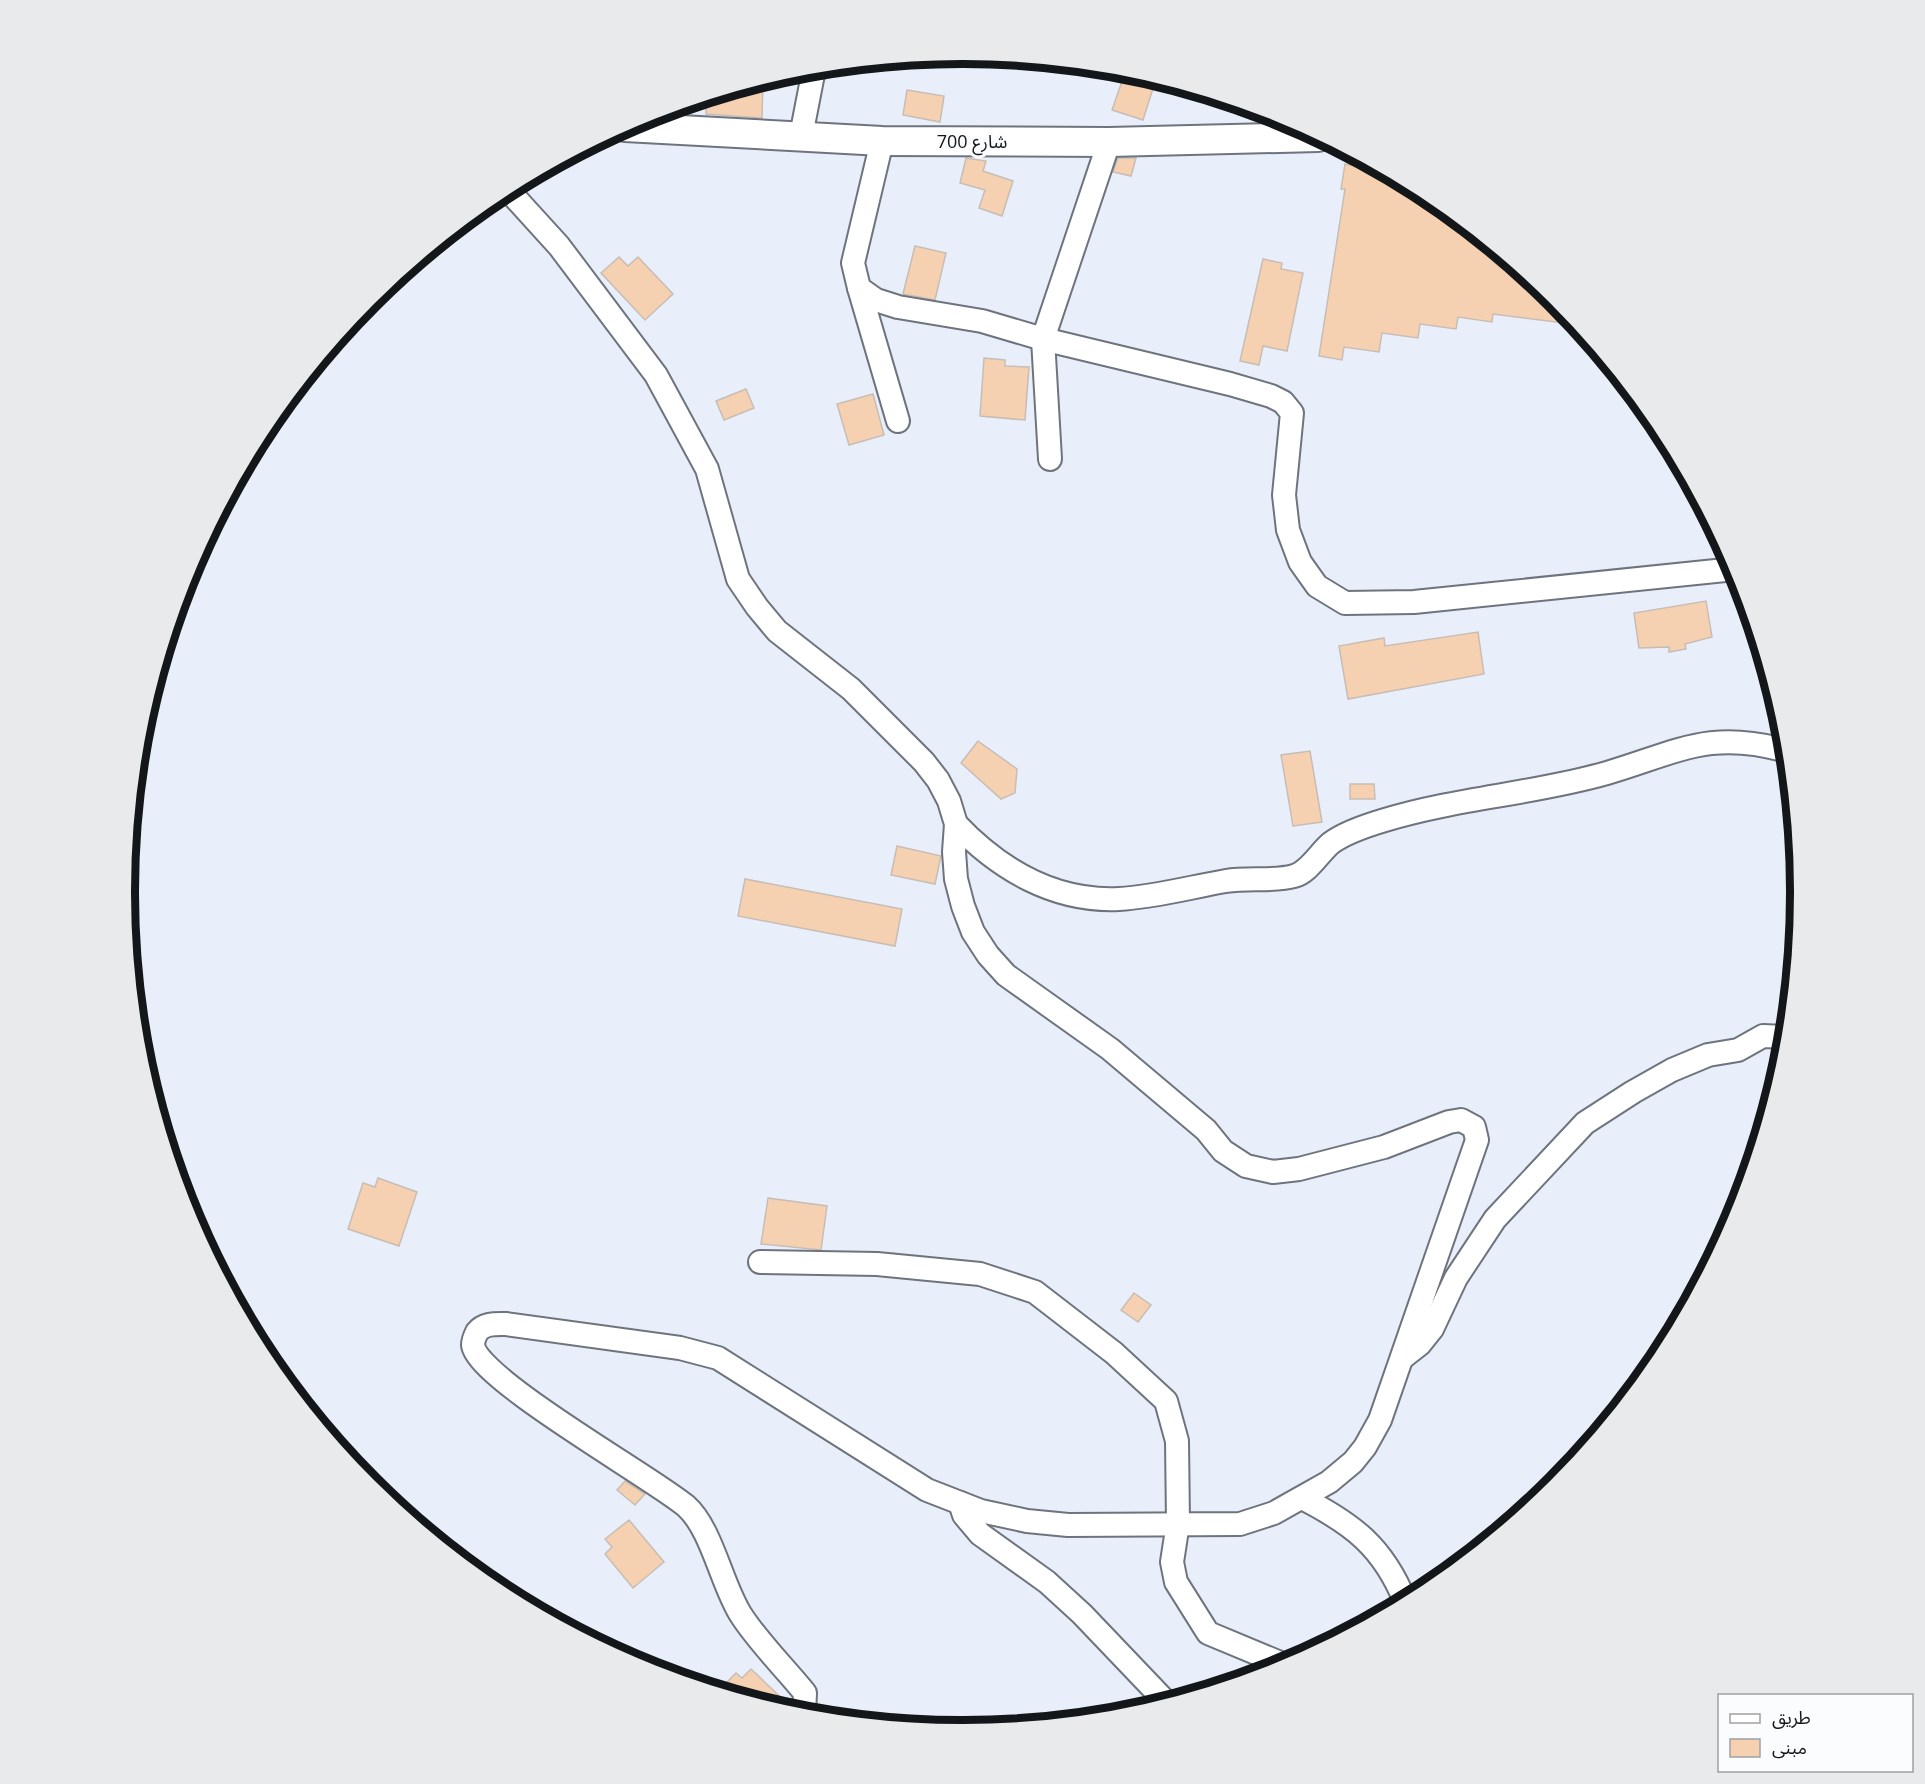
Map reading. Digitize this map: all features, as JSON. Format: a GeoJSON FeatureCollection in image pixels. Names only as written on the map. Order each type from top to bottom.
{"type":"FeatureCollection","features":[{"type":"Feature","properties":{"kind":"main road","name":"شارع 700"},"geometry":{"type":"LineString","coordinates":[[644,128],[882,141],[1109,142],[1299,137]]}},
{"type":"Feature","properties":{"kind":"street"},"geometry":{"type":"LineString","coordinates":[[801,136],[812,78]]}},
{"type":"Feature","properties":{"kind":"street"},"geometry":{"type":"LineString","coordinates":[[882,141],[853,263],[898,422]]}},
{"type":"Feature","properties":{"kind":"street"},"geometry":{"type":"LineString","coordinates":[[1050,459],[1043,339],[1109,142]]}},
{"type":"Feature","properties":{"kind":"street"},"geometry":{"type":"LineString","coordinates":[[514,197],[559,246],[656,375],[707,469],[738,579],[757,607],[777,631],[851,689],[924,762],[949,801],[956,824],[954,852],[956,879],[970,923],[988,955],[1006,975],[1028,993],[1110,1048],[1206,1130],[1223,1151],[1246,1166],[1273,1172],[1299,1169],[1384,1147],[1449,1122],[1461,1120],[1474,1127],[1477,1140],[1380,1420],[1365,1447],[1329,1482],[1274,1513],[1240,1524],[1068,1525],[981,1511],[927,1490],[718,1358],[680,1348],[506,1324],[492,1324],[481,1328],[474,1336],[473,1346],[480,1358],[495,1373],[555,1419],[688,1507],[710,1544],[741,1615],[805,1693],[804,1705]]}},
{"type":"Feature","properties":{"kind":"street"},"geometry":{"type":"LineString","coordinates":[[859,288],[876,300],[898,307],[982,321],[1043,339],[1230,384],[1271,396],[1289,407],[1292,413],[1284,495],[1288,530],[1300,562],[1317,586],[1345,603],[1414,602],[1725,570]]}},
{"type":"Feature","properties":{"kind":"street"},"geometry":{"type":"LineString","coordinates":[[956,824],[977,846],[1001,865],[1028,880],[1087,897],[1118,899],[1148,896],[1231,880],[1294,876],[1304,871],[1334,841],[1384,820],[1605,774],[1712,741],[1747,741],[1777,748]]}},
{"type":"Feature","properties":{"kind":"street"},"geometry":{"type":"LineString","coordinates":[[1401,1358],[1420,1344],[1432,1329],[1456,1278],[1495,1219],[1585,1123],[1672,1070],[1708,1055],[1738,1050],[1763,1036],[1777,1037]]}},
{"type":"Feature","properties":{"kind":"street"},"geometry":{"type":"LineString","coordinates":[[760,1262],[877,1264],[980,1274],[1035,1292],[1114,1353],[1166,1401],[1178,1441],[1178,1523],[1172,1562],[1176,1582],[1209,1634],[1272,1660]]}},
{"type":"Feature","properties":{"kind":"street"},"geometry":{"type":"LineString","coordinates":[[1302,1498],[1328,1511],[1371,1543],[1386,1561],[1402,1593]]}},
{"type":"Feature","properties":{"kind":"street"},"geometry":{"type":"LineString","coordinates":[[960,1503],[964,1515],[980,1534],[1047,1582],[1082,1614],[1160,1695]]}},
{"type":"Feature","properties":{"kind":"building"},"geometry":{"type":"Polygon","coordinates":[[[1123,80],[1153,87],[1143,120],[1112,110],[1123,80]]]}},
{"type":"Feature","properties":{"kind":"building"},"geometry":{"type":"Polygon","coordinates":[[[763,89],[762,118],[706,114],[706,105],[763,89]]]}},
{"type":"Feature","properties":{"kind":"building"},"geometry":{"type":"Polygon","coordinates":[[[907,90],[944,96],[940,122],[903,115],[907,90]]]}},
{"type":"Feature","properties":{"kind":"building"},"geometry":{"type":"Polygon","coordinates":[[[966,158],[986,161],[983,171],[1013,181],[1002,216],[979,208],[985,190],[960,183],[966,158]]]}},
{"type":"Feature","properties":{"kind":"building"},"geometry":{"type":"Polygon","coordinates":[[[1118,158],[1136,158],[1131,176],[1113,172],[1118,158]]]}},
{"type":"Feature","properties":{"kind":"building"},"geometry":{"type":"Polygon","coordinates":[[[1345,164],[1360,167],[1376,175],[1422,204],[1466,236],[1508,270],[1563,323],[1493,314],[1492,322],[1458,317],[1456,329],[1420,324],[1418,338],[1382,333],[1379,352],[1344,347],[1342,360],[1319,356],[1345,189],[1341,189],[1345,164]]]}},
{"type":"Feature","properties":{"kind":"building"},"geometry":{"type":"Polygon","coordinates":[[[915,246],[946,253],[935,300],[903,294],[915,246]]]}},
{"type":"Feature","properties":{"kind":"building"},"geometry":{"type":"Polygon","coordinates":[[[619,257],[628,266],[638,257],[673,294],[645,320],[601,273],[619,257]]]}},
{"type":"Feature","properties":{"kind":"building"},"geometry":{"type":"Polygon","coordinates":[[[1263,259],[1282,263],[1281,269],[1303,273],[1287,351],[1263,346],[1259,365],[1240,361],[1263,259]]]}},
{"type":"Feature","properties":{"kind":"building"},"geometry":{"type":"Polygon","coordinates":[[[984,358],[1005,360],[1005,366],[1029,367],[1025,420],[980,416],[984,358]]]}},
{"type":"Feature","properties":{"kind":"building"},"geometry":{"type":"Polygon","coordinates":[[[746,389],[754,408],[724,420],[716,401],[746,389]]]}},
{"type":"Feature","properties":{"kind":"building"},"geometry":{"type":"Polygon","coordinates":[[[873,394],[884,435],[849,445],[837,404],[873,394]]]}},
{"type":"Feature","properties":{"kind":"building"},"geometry":{"type":"Polygon","coordinates":[[[1706,601],[1712,637],[1685,644],[1686,649],[1669,652],[1669,647],[1639,648],[1634,613],[1706,601]]]}},
{"type":"Feature","properties":{"kind":"building"},"geometry":{"type":"Polygon","coordinates":[[[1478,632],[1484,674],[1348,699],[1339,646],[1384,638],[1385,646],[1478,632]]]}},
{"type":"Feature","properties":{"kind":"building"},"geometry":{"type":"Polygon","coordinates":[[[978,741],[1017,769],[1015,793],[1001,799],[961,763],[978,741]]]}},
{"type":"Feature","properties":{"kind":"building"},"geometry":{"type":"Polygon","coordinates":[[[1310,751],[1322,822],[1293,826],[1281,755],[1310,751]]]}},
{"type":"Feature","properties":{"kind":"building"},"geometry":{"type":"Polygon","coordinates":[[[1350,784],[1374,784],[1375,799],[1350,799],[1350,784]]]}},
{"type":"Feature","properties":{"kind":"building"},"geometry":{"type":"Polygon","coordinates":[[[897,846],[941,856],[935,884],[891,875],[897,846]]]}},
{"type":"Feature","properties":{"kind":"building"},"geometry":{"type":"Polygon","coordinates":[[[745,879],[902,909],[895,946],[738,916],[745,879]]]}},
{"type":"Feature","properties":{"kind":"building"},"geometry":{"type":"Polygon","coordinates":[[[378,1178],[417,1192],[399,1246],[348,1229],[363,1183],[375,1187],[378,1178]]]}},
{"type":"Feature","properties":{"kind":"building"},"geometry":{"type":"Polygon","coordinates":[[[768,1198],[827,1206],[821,1250],[761,1244],[768,1198]]]}},
{"type":"Feature","properties":{"kind":"building"},"geometry":{"type":"Polygon","coordinates":[[[1134,1293],[1151,1305],[1138,1322],[1121,1310],[1134,1293]]]}},
{"type":"Feature","properties":{"kind":"building"},"geometry":{"type":"Polygon","coordinates":[[[625,1481],[645,1494],[635,1505],[617,1490],[625,1481]]]}},
{"type":"Feature","properties":{"kind":"building"},"geometry":{"type":"Polygon","coordinates":[[[629,1520],[664,1562],[633,1588],[605,1554],[612,1547],[605,1539],[629,1520]]]}},
{"type":"Feature","properties":{"kind":"building"},"geometry":{"type":"Polygon","coordinates":[[[751,1669],[783,1700],[725,1684],[736,1673],[742,1678],[751,1669]]]}}]}
